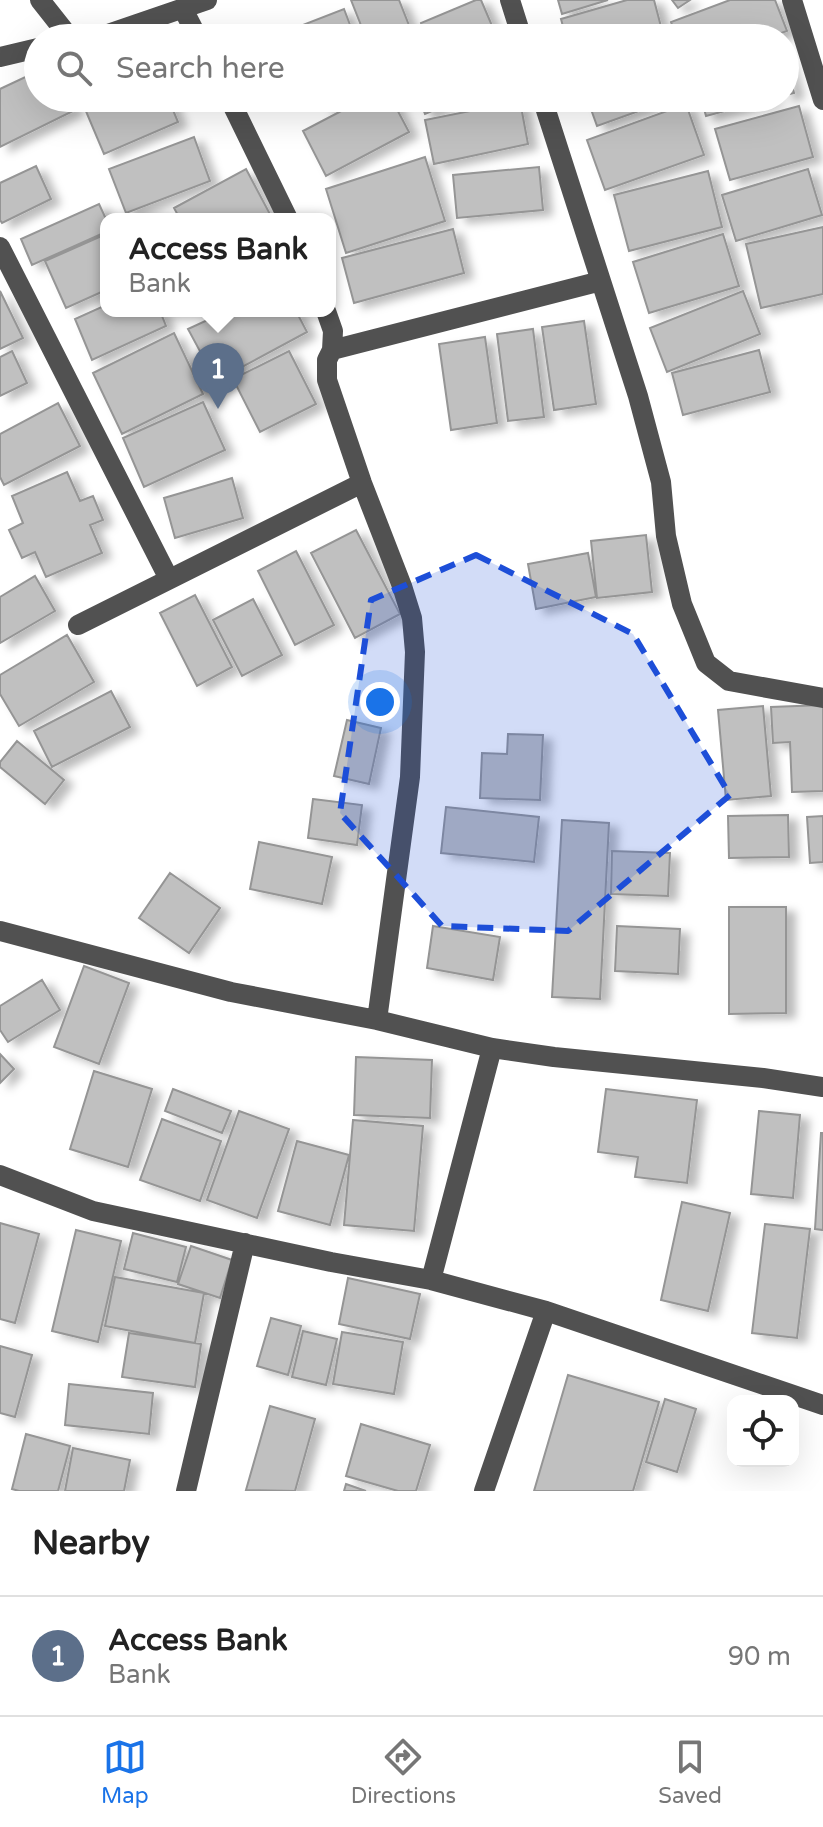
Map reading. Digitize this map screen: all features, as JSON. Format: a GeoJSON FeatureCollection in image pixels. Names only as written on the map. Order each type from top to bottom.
{"type":"FeatureCollection","features":[{"type":"Feature","properties":{"kind":"street"},"geometry":{"type":"LineString","coordinates":[[40,0],[59,24]]}},
{"type":"Feature","properties":{"kind":"street"},"geometry":{"type":"LineString","coordinates":[[138,24],[207,0]]}},
{"type":"Feature","properties":{"kind":"street"},"geometry":{"type":"LineString","coordinates":[[510,0],[518,24]]}},
{"type":"Feature","properties":{"kind":"street"},"geometry":{"type":"LineString","coordinates":[[792,0],[823,100]]}},
{"type":"Feature","properties":{"kind":"street"},"geometry":{"type":"LineString","coordinates":[[183,9],[191,24]]}},
{"type":"Feature","properties":{"kind":"street"},"geometry":{"type":"LineString","coordinates":[[0,57],[24,51]]}},
{"type":"Feature","properties":{"kind":"street"},"geometry":{"type":"LineString","coordinates":[[236,112],[285,213]]}},
{"type":"Feature","properties":{"kind":"street"},"geometry":{"type":"LineString","coordinates":[[547,112],[638,396],[661,482],[666,536],[682,604],[706,663],[729,681],[823,698]]}},
{"type":"Feature","properties":{"kind":"street"},"geometry":{"type":"LineString","coordinates":[[0,247],[169,579]]}},
{"type":"Feature","properties":{"kind":"street"},"geometry":{"type":"LineString","coordinates":[[332,350],[601,281]]}},
{"type":"Feature","properties":{"kind":"street"},"geometry":{"type":"LineString","coordinates":[[328,317],[333,331],[332,350],[327,360],[327,380],[409,607],[415,652],[410,777],[377,1020]]}},
{"type":"Feature","properties":{"kind":"street"},"geometry":{"type":"LineString","coordinates":[[78,625],[362,483]]}},
{"type":"Feature","properties":{"kind":"street"},"geometry":{"type":"LineString","coordinates":[[0,931],[231,992],[377,1020],[492,1048],[823,1087]]}},
{"type":"Feature","properties":{"kind":"street"},"geometry":{"type":"LineString","coordinates":[[431,1280],[492,1048]]}},
{"type":"Feature","properties":{"kind":"street"},"geometry":{"type":"LineString","coordinates":[[0,1175],[93,1211],[431,1280],[546,1311],[823,1405]]}},
{"type":"Feature","properties":{"kind":"street"},"geometry":{"type":"LineString","coordinates":[[186,1491],[245,1243]]}},
{"type":"Feature","properties":{"kind":"street"},"geometry":{"type":"LineString","coordinates":[[484,1491],[546,1311]]}},
{"type":"Feature","properties":{"kind":"highlighted area"},"geometry":{"type":"Polygon","coordinates":[[[476,555],[633,634],[730,795],[568,931],[442,926],[340,813],[371,600],[476,555]]]}},
{"type":"Feature","properties":{"kind":"building"},"geometry":{"type":"Polygon","coordinates":[[[351,0],[399,0],[408,24],[360,24],[351,0]]]}},
{"type":"Feature","properties":{"kind":"building"},"geometry":{"type":"Polygon","coordinates":[[[481,0],[491,24],[421,24],[481,0]]]}},
{"type":"Feature","properties":{"kind":"building"},"geometry":{"type":"Polygon","coordinates":[[[558,0],[608,0],[562,14],[558,0]]]}},
{"type":"Feature","properties":{"kind":"building"},"geometry":{"type":"Polygon","coordinates":[[[627,0],[654,0],[660,24],[562,24],[561,19],[627,0]]]}},
{"type":"Feature","properties":{"kind":"building"},"geometry":{"type":"Polygon","coordinates":[[[672,0],[690,0],[678,8],[672,0]]]}},
{"type":"Feature","properties":{"kind":"building"},"geometry":{"type":"Polygon","coordinates":[[[730,0],[775,0],[784,24],[672,24],[730,0]]]}},
{"type":"Feature","properties":{"kind":"building"},"geometry":{"type":"Polygon","coordinates":[[[344,9],[350,24],[305,24],[344,9]]]}},
{"type":"Feature","properties":{"kind":"building"},"geometry":{"type":"Polygon","coordinates":[[[24,78],[24,112],[71,112],[0,147],[0,89],[24,78]]]}},
{"type":"Feature","properties":{"kind":"building"},"geometry":{"type":"Polygon","coordinates":[[[799,106],[813,157],[730,180],[715,129],[777,112],[799,112],[799,106]]]}},
{"type":"Feature","properties":{"kind":"building"},"geometry":{"type":"Polygon","coordinates":[[[86,112],[174,112],[178,122],[104,154],[86,112]]]}},
{"type":"Feature","properties":{"kind":"building"},"geometry":{"type":"Polygon","coordinates":[[[339,112],[398,112],[409,132],[326,176],[303,131],[339,112]]]}},
{"type":"Feature","properties":{"kind":"building"},"geometry":{"type":"Polygon","coordinates":[[[465,112],[522,112],[528,144],[434,164],[425,120],[465,112]]]}},
{"type":"Feature","properties":{"kind":"building"},"geometry":{"type":"Polygon","coordinates":[[[592,112],[636,112],[597,126],[592,112]]]}},
{"type":"Feature","properties":{"kind":"building"},"geometry":{"type":"Polygon","coordinates":[[[664,112],[689,112],[704,155],[605,190],[587,140],[664,112]]]}},
{"type":"Feature","properties":{"kind":"building"},"geometry":{"type":"Polygon","coordinates":[[[194,137],[210,181],[126,213],[109,169],[194,137]]]}},
{"type":"Feature","properties":{"kind":"building"},"geometry":{"type":"Polygon","coordinates":[[[425,157],[445,221],[346,253],[326,189],[425,157]]]}},
{"type":"Feature","properties":{"kind":"building"},"geometry":{"type":"Polygon","coordinates":[[[36,166],[51,199],[2,223],[0,183],[36,166]]]}},
{"type":"Feature","properties":{"kind":"building"},"geometry":{"type":"Polygon","coordinates":[[[539,167],[543,210],[457,218],[453,175],[539,167]]]}},
{"type":"Feature","properties":{"kind":"building"},"geometry":{"type":"Polygon","coordinates":[[[246,169],[269,213],[177,213],[174,208],[246,169]]]}},
{"type":"Feature","properties":{"kind":"building"},"geometry":{"type":"Polygon","coordinates":[[[808,169],[822,215],[736,241],[722,195],[808,169]]]}},
{"type":"Feature","properties":{"kind":"building"},"geometry":{"type":"Polygon","coordinates":[[[708,171],[722,227],[629,251],[614,195],[708,171]]]}},
{"type":"Feature","properties":{"kind":"building"},"geometry":{"type":"Polygon","coordinates":[[[99,204],[103,213],[100,213],[100,235],[32,265],[21,239],[99,204]]]}},
{"type":"Feature","properties":{"kind":"building"},"geometry":{"type":"Polygon","coordinates":[[[823,227],[823,294],[761,308],[746,244],[823,227]]]}},
{"type":"Feature","properties":{"kind":"building"},"geometry":{"type":"Polygon","coordinates":[[[453,229],[464,273],[354,303],[342,258],[453,229]]]}},
{"type":"Feature","properties":{"kind":"building"},"geometry":{"type":"Polygon","coordinates":[[[723,234],[739,286],[649,313],[633,262],[723,234]]]}},
{"type":"Feature","properties":{"kind":"building"},"geometry":{"type":"Polygon","coordinates":[[[100,237],[100,293],[66,308],[45,261],[100,237]]]}},
{"type":"Feature","properties":{"kind":"building"},"geometry":{"type":"Polygon","coordinates":[[[0,291],[23,338],[0,349],[0,291]]]}},
{"type":"Feature","properties":{"kind":"building"},"geometry":{"type":"Polygon","coordinates":[[[743,291],[760,334],[667,372],[650,328],[743,291]]]}},
{"type":"Feature","properties":{"kind":"building"},"geometry":{"type":"Polygon","coordinates":[[[100,308],[100,317],[162,317],[166,326],[92,360],[75,319],[100,308]]]}},
{"type":"Feature","properties":{"kind":"building"},"geometry":{"type":"Polygon","coordinates":[[[214,317],[299,317],[307,332],[216,381],[188,329],[214,317]]]}},
{"type":"Feature","properties":{"kind":"building"},"geometry":{"type":"Polygon","coordinates":[[[584,321],[596,404],[554,410],[542,327],[584,321]]]}},
{"type":"Feature","properties":{"kind":"building"},"geometry":{"type":"Polygon","coordinates":[[[533,329],[544,417],[508,421],[497,334],[533,329]]]}},
{"type":"Feature","properties":{"kind":"building"},"geometry":{"type":"Polygon","coordinates":[[[174,333],[203,394],[122,434],[93,373],[174,333]]]}},
{"type":"Feature","properties":{"kind":"building"},"geometry":{"type":"Polygon","coordinates":[[[485,337],[497,423],[451,430],[439,344],[485,337]]]}},
{"type":"Feature","properties":{"kind":"building"},"geometry":{"type":"Polygon","coordinates":[[[759,350],[770,392],[683,415],[672,373],[759,350]]]}},
{"type":"Feature","properties":{"kind":"building"},"geometry":{"type":"Polygon","coordinates":[[[12,351],[27,383],[0,396],[0,357],[12,351]]]}},
{"type":"Feature","properties":{"kind":"building"},"geometry":{"type":"Polygon","coordinates":[[[289,351],[316,404],[260,432],[233,379],[289,351]]]}},
{"type":"Feature","properties":{"kind":"building"},"geometry":{"type":"Polygon","coordinates":[[[203,402],[225,450],[144,487],[123,438],[203,402]]]}},
{"type":"Feature","properties":{"kind":"building"},"geometry":{"type":"Polygon","coordinates":[[[58,403],[80,446],[4,485],[0,477],[0,434],[58,403]]]}},
{"type":"Feature","properties":{"kind":"building"},"geometry":{"type":"Polygon","coordinates":[[[67,472],[80,501],[93,496],[103,520],[90,525],[102,553],[46,577],[35,552],[22,558],[9,530],[23,523],[12,496],[67,472]]]}},
{"type":"Feature","properties":{"kind":"building"},"geometry":{"type":"Polygon","coordinates":[[[232,478],[243,518],[175,538],[164,498],[232,478]]]}},
{"type":"Feature","properties":{"kind":"building"},"geometry":{"type":"Polygon","coordinates":[[[356,530],[400,614],[355,638],[311,553],[356,530]]]}},
{"type":"Feature","properties":{"kind":"building"},"geometry":{"type":"Polygon","coordinates":[[[646,535],[652,592],[597,598],[591,541],[646,535]]]}},
{"type":"Feature","properties":{"kind":"building"},"geometry":{"type":"Polygon","coordinates":[[[296,551],[334,625],[295,645],[258,571],[296,551]]]}},
{"type":"Feature","properties":{"kind":"building"},"geometry":{"type":"Polygon","coordinates":[[[588,553],[596,597],[536,609],[528,564],[588,553]]]}},
{"type":"Feature","properties":{"kind":"building"},"geometry":{"type":"Polygon","coordinates":[[[35,576],[55,611],[0,643],[0,597],[35,576]]]}},
{"type":"Feature","properties":{"kind":"building"},"geometry":{"type":"Polygon","coordinates":[[[195,595],[232,667],[197,686],[160,613],[195,595]]]}},
{"type":"Feature","properties":{"kind":"building"},"geometry":{"type":"Polygon","coordinates":[[[253,599],[282,655],[242,676],[213,620],[253,599]]]}},
{"type":"Feature","properties":{"kind":"building"},"geometry":{"type":"Polygon","coordinates":[[[67,635],[94,682],[19,726],[0,694],[0,675],[67,635]]]}},
{"type":"Feature","properties":{"kind":"building"},"geometry":{"type":"Polygon","coordinates":[[[111,691],[130,727],[52,767],[34,731],[111,691]]]}},
{"type":"Feature","properties":{"kind":"building"},"geometry":{"type":"Polygon","coordinates":[[[823,705],[823,791],[792,792],[790,742],[773,743],[771,707],[823,705]]]}},
{"type":"Feature","properties":{"kind":"building"},"geometry":{"type":"Polygon","coordinates":[[[763,706],[771,796],[726,800],[718,710],[763,706]]]}},
{"type":"Feature","properties":{"kind":"building"},"geometry":{"type":"Polygon","coordinates":[[[347,720],[381,728],[369,784],[334,776],[347,720]]]}},
{"type":"Feature","properties":{"kind":"building"},"geometry":{"type":"Polygon","coordinates":[[[508,734],[543,735],[540,800],[480,798],[482,753],[507,754],[508,734]]]}},
{"type":"Feature","properties":{"kind":"building"},"geometry":{"type":"Polygon","coordinates":[[[17,741],[64,780],[45,804],[0,767],[0,762],[17,741]]]}},
{"type":"Feature","properties":{"kind":"building"},"geometry":{"type":"Polygon","coordinates":[[[313,799],[362,805],[357,845],[308,838],[313,799]]]}},
{"type":"Feature","properties":{"kind":"building"},"geometry":{"type":"Polygon","coordinates":[[[446,807],[539,817],[534,862],[441,853],[446,807]]]}},
{"type":"Feature","properties":{"kind":"building"},"geometry":{"type":"Polygon","coordinates":[[[788,815],[789,857],[729,858],[728,816],[788,815]]]}},
{"type":"Feature","properties":{"kind":"building"},"geometry":{"type":"Polygon","coordinates":[[[823,816],[823,862],[810,863],[807,817],[823,816]]]}},
{"type":"Feature","properties":{"kind":"building"},"geometry":{"type":"Polygon","coordinates":[[[562,820],[609,823],[600,999],[552,997],[562,820]]]}},
{"type":"Feature","properties":{"kind":"building"},"geometry":{"type":"Polygon","coordinates":[[[259,842],[332,857],[322,904],[250,889],[259,842]]]}},
{"type":"Feature","properties":{"kind":"building"},"geometry":{"type":"Polygon","coordinates":[[[612,851],[670,853],[668,896],[611,894],[612,851]]]}},
{"type":"Feature","properties":{"kind":"building"},"geometry":{"type":"Polygon","coordinates":[[[170,873],[220,908],[189,953],[139,918],[170,873]]]}},
{"type":"Feature","properties":{"kind":"building"},"geometry":{"type":"Polygon","coordinates":[[[729,907],[786,907],[786,1013],[729,1014],[729,907]]]}},
{"type":"Feature","properties":{"kind":"building"},"geometry":{"type":"Polygon","coordinates":[[[433,926],[500,937],[493,980],[427,968],[433,926]]]}},
{"type":"Feature","properties":{"kind":"building"},"geometry":{"type":"Polygon","coordinates":[[[617,926],[680,929],[678,974],[615,971],[617,926]]]}},
{"type":"Feature","properties":{"kind":"building"},"geometry":{"type":"Polygon","coordinates":[[[84,966],[129,983],[99,1064],[54,1047],[84,966]]]}},
{"type":"Feature","properties":{"kind":"building"},"geometry":{"type":"Polygon","coordinates":[[[42,980],[60,1010],[8,1042],[0,1030],[0,1006],[42,980]]]}},
{"type":"Feature","properties":{"kind":"building"},"geometry":{"type":"Polygon","coordinates":[[[0,1054],[14,1069],[0,1083],[0,1054]]]}},
{"type":"Feature","properties":{"kind":"building"},"geometry":{"type":"Polygon","coordinates":[[[356,1057],[432,1060],[430,1118],[354,1115],[356,1057]]]}},
{"type":"Feature","properties":{"kind":"building"},"geometry":{"type":"Polygon","coordinates":[[[94,1071],[152,1089],[128,1167],[70,1149],[94,1071]]]}},
{"type":"Feature","properties":{"kind":"building"},"geometry":{"type":"Polygon","coordinates":[[[173,1089],[231,1111],[222,1133],[165,1111],[173,1089]]]}},
{"type":"Feature","properties":{"kind":"building"},"geometry":{"type":"Polygon","coordinates":[[[606,1089],[697,1100],[687,1183],[635,1177],[638,1157],[598,1152],[606,1089]]]}},
{"type":"Feature","properties":{"kind":"building"},"geometry":{"type":"Polygon","coordinates":[[[239,1111],[289,1129],[257,1218],[207,1200],[239,1111]]]}},
{"type":"Feature","properties":{"kind":"building"},"geometry":{"type":"Polygon","coordinates":[[[759,1111],[800,1115],[793,1198],[751,1194],[759,1111]]]}},
{"type":"Feature","properties":{"kind":"building"},"geometry":{"type":"Polygon","coordinates":[[[162,1119],[221,1141],[200,1201],[140,1180],[162,1119]]]}},
{"type":"Feature","properties":{"kind":"building"},"geometry":{"type":"Polygon","coordinates":[[[353,1120],[423,1126],[414,1231],[344,1225],[353,1120]]]}},
{"type":"Feature","properties":{"kind":"building"},"geometry":{"type":"Polygon","coordinates":[[[823,1133],[823,1230],[815,1229],[823,1133]]]}},
{"type":"Feature","properties":{"kind":"building"},"geometry":{"type":"Polygon","coordinates":[[[297,1141],[349,1155],[330,1225],[278,1211],[297,1141]]]}},
{"type":"Feature","properties":{"kind":"building"},"geometry":{"type":"Polygon","coordinates":[[[682,1202],[730,1213],[708,1311],[661,1300],[682,1202]]]}},
{"type":"Feature","properties":{"kind":"building"},"geometry":{"type":"Polygon","coordinates":[[[0,1223],[39,1234],[15,1323],[0,1319],[0,1223]]]}},
{"type":"Feature","properties":{"kind":"building"},"geometry":{"type":"Polygon","coordinates":[[[765,1224],[810,1229],[797,1338],[752,1333],[765,1224]]]}},
{"type":"Feature","properties":{"kind":"building"},"geometry":{"type":"Polygon","coordinates":[[[76,1230],[121,1241],[98,1342],[52,1331],[76,1230]]]}},
{"type":"Feature","properties":{"kind":"building"},"geometry":{"type":"Polygon","coordinates":[[[133,1233],[186,1247],[177,1282],[124,1269],[133,1233]]]}},
{"type":"Feature","properties":{"kind":"building"},"geometry":{"type":"Polygon","coordinates":[[[191,1246],[232,1260],[220,1298],[178,1284],[191,1246]]]}},
{"type":"Feature","properties":{"kind":"building"},"geometry":{"type":"Polygon","coordinates":[[[115,1277],[204,1293],[195,1343],[105,1326],[115,1277]]]}},
{"type":"Feature","properties":{"kind":"building"},"geometry":{"type":"Polygon","coordinates":[[[348,1278],[420,1294],[410,1339],[339,1324],[348,1278]]]}},
{"type":"Feature","properties":{"kind":"building"},"geometry":{"type":"Polygon","coordinates":[[[271,1318],[301,1326],[288,1375],[257,1366],[271,1318]]]}},
{"type":"Feature","properties":{"kind":"building"},"geometry":{"type":"Polygon","coordinates":[[[303,1331],[337,1339],[326,1385],[292,1377],[303,1331]]]}},
{"type":"Feature","properties":{"kind":"building"},"geometry":{"type":"Polygon","coordinates":[[[342,1332],[403,1342],[394,1394],[333,1384],[342,1332]]]}},
{"type":"Feature","properties":{"kind":"building"},"geometry":{"type":"Polygon","coordinates":[[[129,1333],[201,1344],[195,1387],[122,1377],[129,1333]]]}},
{"type":"Feature","properties":{"kind":"building"},"geometry":{"type":"Polygon","coordinates":[[[0,1346],[32,1355],[15,1417],[0,1413],[0,1346]]]}},
{"type":"Feature","properties":{"kind":"building"},"geometry":{"type":"Polygon","coordinates":[[[568,1375],[659,1402],[633,1491],[534,1491],[568,1375]]]}},
{"type":"Feature","properties":{"kind":"building"},"geometry":{"type":"Polygon","coordinates":[[[69,1384],[153,1393],[149,1434],[65,1425],[69,1384]]]}},
{"type":"Feature","properties":{"kind":"building"},"geometry":{"type":"Polygon","coordinates":[[[665,1399],[696,1409],[677,1472],[646,1462],[665,1399]]]}},
{"type":"Feature","properties":{"kind":"building"},"geometry":{"type":"Polygon","coordinates":[[[270,1406],[315,1419],[295,1491],[246,1490],[270,1406]]]}},
{"type":"Feature","properties":{"kind":"building"},"geometry":{"type":"Polygon","coordinates":[[[361,1424],[430,1445],[416,1491],[398,1491],[346,1476],[361,1424]]]}},
{"type":"Feature","properties":{"kind":"building"},"geometry":{"type":"Polygon","coordinates":[[[26,1434],[70,1446],[58,1491],[12,1489],[26,1434]]]}},
{"type":"Feature","properties":{"kind":"building"},"geometry":{"type":"Polygon","coordinates":[[[73,1448],[130,1460],[124,1491],[65,1491],[73,1448]]]}},
{"type":"Feature","properties":{"kind":"building"},"geometry":{"type":"Polygon","coordinates":[[[346,1484],[366,1491],[344,1491],[346,1484]]]}},
{"type":"Feature","properties":{"kind":"place","name":"Access Bank"},"geometry":{"type":"Point","coordinates":[218,409]}}]}
